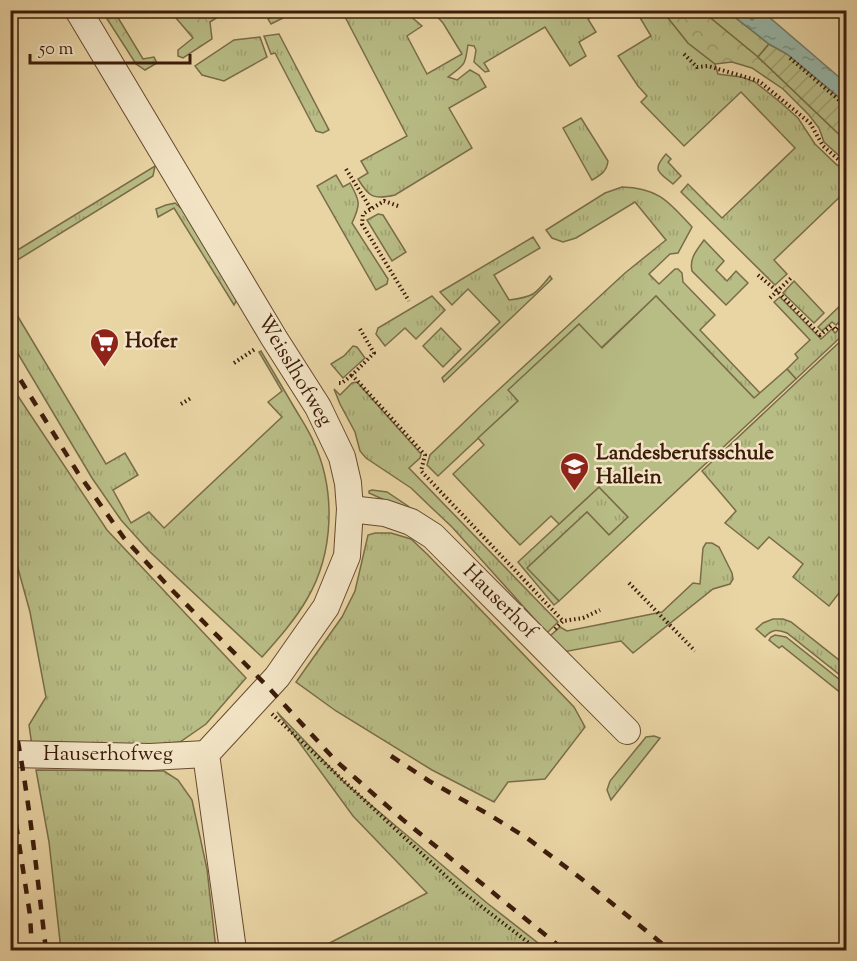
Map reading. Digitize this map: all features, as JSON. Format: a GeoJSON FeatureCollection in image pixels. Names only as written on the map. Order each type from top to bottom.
{"type":"FeatureCollection","features":[{"type":"Feature","properties":{"kind":"street","name":"Weisslhofweg"},"geometry":{"type":"LineString","coordinates":[[78,10],[274,338],[318,407],[342,457],[348,483],[350,509],[347,556],[326,607],[282,670],[214,746]]}},
{"type":"Feature","properties":{"kind":"street","name":"Hauserhof"},"geometry":{"type":"LineString","coordinates":[[350,509],[385,513],[411,522],[433,536],[627,731]]}},
{"type":"Feature","properties":{"kind":"street","name":"Hauserhofweg"},"geometry":{"type":"LineString","coordinates":[[10,754],[150,757],[214,746]]}},
{"type":"Feature","properties":{"kind":"street"},"geometry":{"type":"LineString","coordinates":[[214,746],[233,951]]}},
{"type":"Feature","properties":{"kind":"path"},"geometry":{"type":"LineString","coordinates":[[684,54],[697,67],[708,66],[759,81],[810,123],[823,146],[846,165]]}},
{"type":"Feature","properties":{"kind":"path"},"geometry":{"type":"LineString","coordinates":[[790,58],[846,106]]}},
{"type":"Feature","properties":{"kind":"path"},"geometry":{"type":"LineString","coordinates":[[346,170],[371,209]]}},
{"type":"Feature","properties":{"kind":"path"},"geometry":{"type":"LineString","coordinates":[[398,206],[384,201],[363,214],[362,224],[409,301]]}},
{"type":"Feature","properties":{"kind":"path"},"geometry":{"type":"LineString","coordinates":[[758,275],[820,335],[831,326],[835,330],[846,318]]}},
{"type":"Feature","properties":{"kind":"path"},"geometry":{"type":"LineString","coordinates":[[770,298],[791,278]]}},
{"type":"Feature","properties":{"kind":"path"},"geometry":{"type":"LineString","coordinates":[[339,383],[342,384],[374,353],[360,329]]}},
{"type":"Feature","properties":{"kind":"path"},"geometry":{"type":"LineString","coordinates":[[234,363],[261,346]]}},
{"type":"Feature","properties":{"kind":"path"},"geometry":{"type":"LineString","coordinates":[[352,375],[425,455],[421,471],[563,621]]}},
{"type":"Feature","properties":{"kind":"path"},"geometry":{"type":"LineString","coordinates":[[181,404],[192,398]]}},
{"type":"Feature","properties":{"kind":"path"},"geometry":{"type":"LineString","coordinates":[[629,583],[695,651]]}},
{"type":"Feature","properties":{"kind":"path"},"geometry":{"type":"LineString","coordinates":[[540,643],[563,621],[583,618],[600,610]]}},
{"type":"Feature","properties":{"kind":"path"},"geometry":{"type":"LineString","coordinates":[[257,700],[464,893],[538,951]]}},
{"type":"Feature","properties":{"kind":"green space"},"geometry":{"type":"Polygon","coordinates":[[[403,10],[422,26],[407,36],[427,74],[462,54],[443,23],[432,11],[467,11],[490,16],[542,14],[545,11],[601,11],[588,19],[596,32],[579,42],[586,56],[570,66],[545,27],[484,63],[489,71],[485,72],[474,62],[476,50],[474,46],[468,45],[463,64],[448,77],[457,80],[470,70],[479,75],[486,87],[449,108],[472,148],[395,195],[377,197],[365,190],[358,179],[368,173],[361,161],[407,136],[342,11],[403,10]]]}},
{"type":"Feature","properties":{"kind":"green space"},"geometry":{"type":"Polygon","coordinates":[[[102,11],[114,11],[143,59],[154,57],[157,63],[145,70],[136,64],[102,11]]]}},
{"type":"Feature","properties":{"kind":"green space"},"geometry":{"type":"Polygon","coordinates":[[[170,11],[227,11],[210,22],[212,39],[183,58],[178,56],[178,50],[193,38],[170,11]]]}},
{"type":"Feature","properties":{"kind":"green space"},"geometry":{"type":"Polygon","coordinates":[[[281,11],[297,11],[271,24],[268,19],[281,11]]]}},
{"type":"Feature","properties":{"kind":"green space"},"geometry":{"type":"Polygon","coordinates":[[[467,11],[545,11],[542,14],[490,16],[467,11]]]}},
{"type":"Feature","properties":{"kind":"green space"},"geometry":{"type":"Polygon","coordinates":[[[636,11],[660,11],[665,14],[688,43],[715,64],[718,74],[741,77],[755,82],[798,118],[815,144],[837,165],[846,169],[846,191],[774,260],[787,274],[775,285],[681,192],[688,184],[722,218],[795,148],[741,92],[684,146],[641,102],[647,96],[618,56],[651,36],[636,11]]]}},
{"type":"Feature","properties":{"kind":"green space"},"geometry":{"type":"Polygon","coordinates":[[[660,11],[702,11],[758,57],[846,141],[846,162],[824,142],[819,128],[809,115],[783,89],[752,68],[732,62],[715,64],[688,43],[660,11]]]}},
{"type":"Feature","properties":{"kind":"green space"},"geometry":{"type":"Polygon","coordinates":[[[702,11],[727,11],[769,44],[758,57],[702,11]]]}},
{"type":"Feature","properties":{"kind":"green space"},"geometry":{"type":"Polygon","coordinates":[[[279,34],[329,130],[323,133],[316,131],[275,53],[271,54],[264,36],[279,34]]]}},
{"type":"Feature","properties":{"kind":"green space"},"geometry":{"type":"Polygon","coordinates":[[[260,37],[267,57],[224,81],[202,75],[195,66],[234,40],[260,37]]]}},
{"type":"Feature","properties":{"kind":"green space"},"geometry":{"type":"Polygon","coordinates":[[[769,44],[787,54],[846,103],[846,141],[758,57],[769,44]]]}},
{"type":"Feature","properties":{"kind":"green space"},"geometry":{"type":"Polygon","coordinates":[[[581,118],[608,161],[603,172],[592,180],[563,128],[581,118]]]}},
{"type":"Feature","properties":{"kind":"green space"},"geometry":{"type":"Polygon","coordinates":[[[666,154],[671,159],[668,162],[681,176],[673,184],[661,174],[658,168],[666,154]]]}},
{"type":"Feature","properties":{"kind":"green space"},"geometry":{"type":"Polygon","coordinates":[[[155,166],[153,176],[11,264],[11,254],[155,166]]]}},
{"type":"Feature","properties":{"kind":"green space"},"geometry":{"type":"Polygon","coordinates":[[[336,175],[343,187],[350,183],[353,189],[358,203],[352,223],[388,279],[387,284],[376,290],[317,186],[336,175]]]}},
{"type":"Feature","properties":{"kind":"green space"},"geometry":{"type":"Polygon","coordinates":[[[622,187],[645,190],[662,198],[692,227],[678,253],[670,254],[649,274],[659,284],[675,269],[682,273],[683,282],[715,315],[700,330],[760,393],[755,399],[656,296],[601,348],[579,324],[509,390],[518,401],[438,476],[427,465],[430,455],[625,273],[666,240],[635,202],[576,238],[563,242],[552,238],[546,230],[605,193],[622,187]]]}},
{"type":"Feature","properties":{"kind":"green space"},"geometry":{"type":"Polygon","coordinates":[[[175,203],[183,210],[238,298],[234,305],[174,208],[158,217],[156,209],[175,203]]]}},
{"type":"Feature","properties":{"kind":"green space"},"geometry":{"type":"Polygon","coordinates":[[[378,214],[383,215],[406,252],[392,261],[367,220],[378,214]]]}},
{"type":"Feature","properties":{"kind":"green space"},"geometry":{"type":"Polygon","coordinates":[[[533,237],[540,248],[494,275],[509,300],[533,294],[550,276],[552,279],[444,382],[442,378],[500,322],[468,289],[452,305],[440,292],[533,237]]]}},
{"type":"Feature","properties":{"kind":"green space"},"geometry":{"type":"Polygon","coordinates":[[[704,240],[724,261],[716,270],[727,281],[736,271],[748,283],[726,305],[692,271],[693,258],[704,240]]]}},
{"type":"Feature","properties":{"kind":"green space"},"geometry":{"type":"Polygon","coordinates":[[[794,281],[824,313],[814,323],[783,293],[794,281]]]}},
{"type":"Feature","properties":{"kind":"green space"},"geometry":{"type":"Polygon","coordinates":[[[432,296],[445,310],[416,339],[405,328],[385,346],[376,334],[378,328],[432,296]]]}},
{"type":"Feature","properties":{"kind":"green space"},"geometry":{"type":"Polygon","coordinates":[[[656,296],[754,398],[787,369],[796,379],[559,601],[527,568],[587,512],[609,535],[628,517],[599,487],[559,524],[551,516],[520,545],[453,474],[484,445],[478,438],[518,401],[508,390],[579,324],[602,348],[656,296]]]}},
{"type":"Feature","properties":{"kind":"green space"},"geometry":{"type":"Polygon","coordinates":[[[780,297],[821,339],[832,329],[835,333],[846,322],[846,332],[796,379],[787,369],[798,358],[795,354],[810,340],[774,302],[780,297]]]}},
{"type":"Feature","properties":{"kind":"green space"},"geometry":{"type":"Polygon","coordinates":[[[846,300],[846,315],[836,325],[832,322],[822,331],[818,327],[846,300]]]}},
{"type":"Feature","properties":{"kind":"green space"},"geometry":{"type":"Polygon","coordinates":[[[11,305],[106,464],[125,453],[138,475],[113,490],[131,523],[149,512],[164,528],[282,417],[268,402],[282,391],[259,352],[261,351],[314,443],[326,481],[329,501],[327,542],[316,581],[297,614],[262,657],[149,551],[121,520],[92,478],[11,342],[11,305]]]}},
{"type":"Feature","properties":{"kind":"green space"},"geometry":{"type":"Polygon","coordinates":[[[441,328],[461,349],[443,367],[423,346],[441,328]]]}},
{"type":"Feature","properties":{"kind":"green space"},"geometry":{"type":"Polygon","coordinates":[[[846,336],[846,598],[839,593],[829,606],[793,577],[803,564],[769,537],[758,549],[725,523],[736,511],[702,471],[846,336]]]}},
{"type":"Feature","properties":{"kind":"green space"},"geometry":{"type":"Polygon","coordinates":[[[353,346],[357,347],[365,358],[343,378],[331,364],[344,356],[353,346]]]}},
{"type":"Feature","properties":{"kind":"green space"},"geometry":{"type":"Polygon","coordinates":[[[357,382],[421,454],[420,458],[409,468],[558,622],[547,633],[452,527],[411,488],[366,458],[360,451],[355,432],[334,389],[340,395],[352,383],[357,382]]]}},
{"type":"Feature","properties":{"kind":"green space"},"geometry":{"type":"Polygon","coordinates":[[[10,384],[107,530],[246,678],[206,724],[180,742],[153,745],[32,746],[29,725],[46,697],[30,612],[11,543],[10,384]]]}},
{"type":"Feature","properties":{"kind":"green space"},"geometry":{"type":"Polygon","coordinates":[[[599,487],[628,517],[609,535],[587,512],[528,567],[559,601],[554,605],[518,562],[599,487]]]}},
{"type":"Feature","properties":{"kind":"green space"},"geometry":{"type":"Polygon","coordinates":[[[372,490],[387,492],[416,514],[369,493],[372,490]]]}},
{"type":"Feature","properties":{"kind":"green space"},"geometry":{"type":"Polygon","coordinates":[[[391,533],[411,539],[574,707],[585,727],[545,779],[508,782],[494,802],[432,770],[336,711],[296,682],[342,617],[355,591],[368,535],[391,533]]]}},
{"type":"Feature","properties":{"kind":"green space"},"geometry":{"type":"Polygon","coordinates":[[[706,543],[719,547],[732,573],[733,579],[730,584],[713,589],[633,653],[621,641],[558,653],[550,636],[560,627],[567,631],[662,612],[693,583],[700,584],[703,548],[706,543]]]}},
{"type":"Feature","properties":{"kind":"green space"},"geometry":{"type":"Polygon","coordinates":[[[773,619],[791,622],[844,664],[845,679],[787,633],[775,630],[765,637],[756,629],[773,619]]]}},
{"type":"Feature","properties":{"kind":"green space"},"geometry":{"type":"Polygon","coordinates":[[[775,635],[786,637],[845,684],[846,697],[782,646],[779,648],[769,640],[775,635]]]}},
{"type":"Feature","properties":{"kind":"green space"},"geometry":{"type":"Polygon","coordinates":[[[277,712],[345,783],[487,903],[547,950],[316,950],[427,893],[353,816],[277,712]]]}},
{"type":"Feature","properties":{"kind":"green space"},"geometry":{"type":"Polygon","coordinates":[[[646,737],[660,738],[611,800],[607,790],[610,781],[646,737]]]}},
{"type":"Feature","properties":{"kind":"green space"},"geometry":{"type":"Polygon","coordinates":[[[36,770],[164,771],[178,780],[192,800],[207,869],[216,950],[61,950],[49,842],[36,770]]]}},
{"type":"Feature","properties":{"kind":"water"},"geometry":{"type":"Polygon","coordinates":[[[727,11],[741,11],[752,20],[762,11],[846,83],[846,103],[787,54],[769,44],[727,11]]]}},
{"type":"Feature","properties":{"kind":"railway"},"geometry":{"type":"LineString","coordinates":[[10,363],[78,473],[124,538],[170,588],[268,687],[336,761],[402,819],[564,950]]}},
{"type":"Feature","properties":{"kind":"railway"},"geometry":{"type":"LineString","coordinates":[[10,702],[27,795],[46,950]]}},
{"type":"Feature","properties":{"kind":"railway"},"geometry":{"type":"LineString","coordinates":[[391,756],[527,838],[670,950]]}},
{"type":"Feature","properties":{"kind":"railway"},"geometry":{"type":"LineString","coordinates":[[10,785],[30,915],[32,950]]}},
{"type":"Feature","properties":{"kind":"place","name":"Hofer"},"geometry":{"type":"Point","coordinates":[104,368]}},
{"type":"Feature","properties":{"kind":"place","name":"Landesberufsschule Hallein"},"geometry":{"type":"Point","coordinates":[575,492]}}]}
